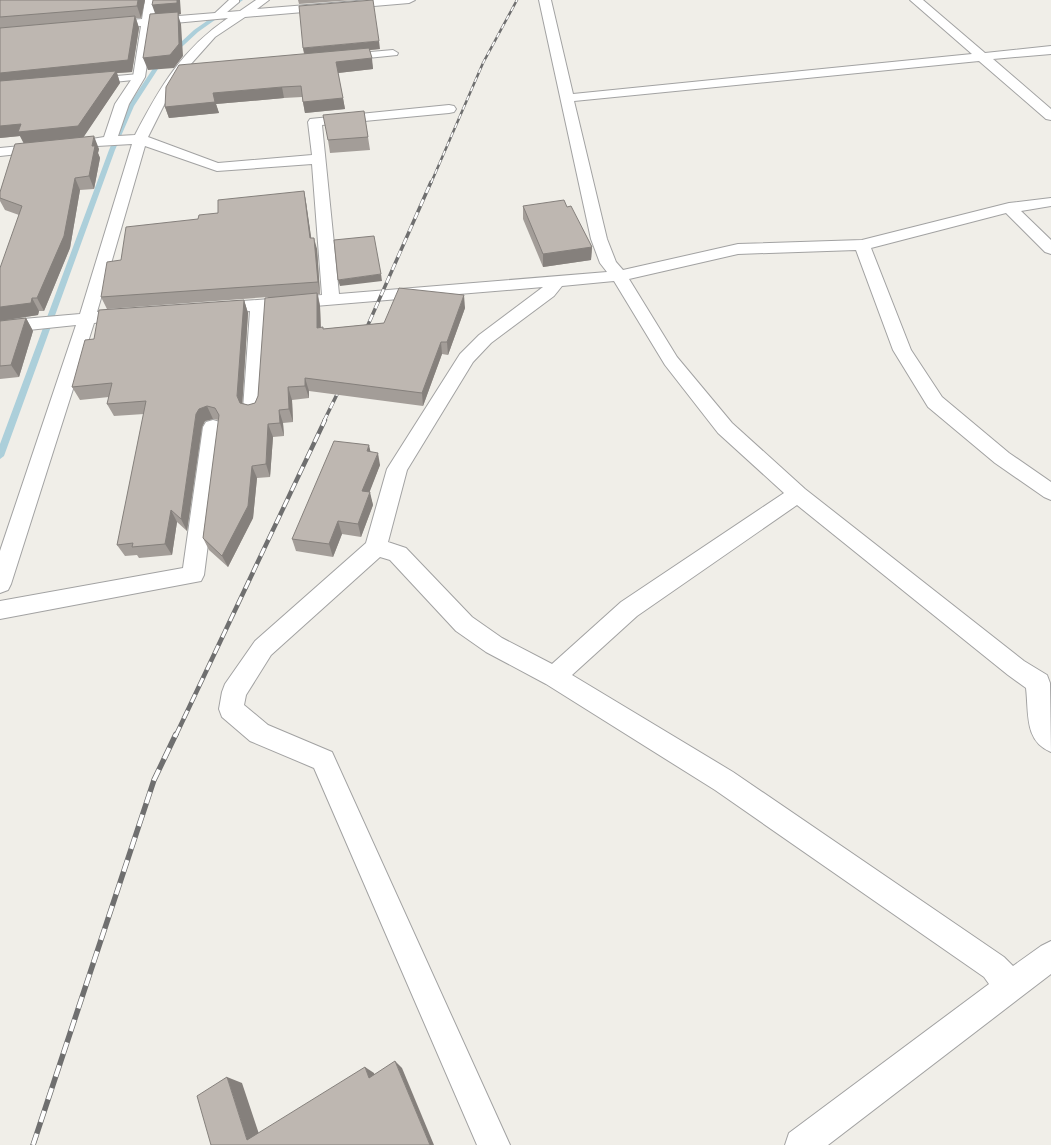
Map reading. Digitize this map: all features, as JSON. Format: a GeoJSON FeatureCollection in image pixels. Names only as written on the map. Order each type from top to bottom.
{"type":"FeatureCollection","features":[{"type":"Feature","properties":{"kind":"street"},"geometry":{"type":"LineString","coordinates":[[110,141],[122,104],[139,77],[151,0]]}},
{"type":"Feature","properties":{"kind":"street"},"geometry":{"type":"LineString","coordinates":[[0,584],[87,317],[140,139],[158,103],[178,72],[211,36],[263,0]]}},
{"type":"Feature","properties":{"kind":"street"},"geometry":{"type":"LineString","coordinates":[[93,26],[409,0]]}},
{"type":"Feature","properties":{"kind":"street"},"geometry":{"type":"LineString","coordinates":[[545,0],[568,98],[598,239],[608,264],[619,276],[671,361],[725,428],[798,494],[1016,668],[1044,677],[1044,732],[1051,740]]}},
{"type":"Feature","properties":{"kind":"street"},"geometry":{"type":"LineString","coordinates":[[916,0],[1051,116]]}},
{"type":"Feature","properties":{"kind":"street"},"geometry":{"type":"LineString","coordinates":[[568,98],[1051,50]]}},
{"type":"Feature","properties":{"kind":"street"},"geometry":{"type":"LineString","coordinates":[[331,300],[315,122],[449,109]]}},
{"type":"Feature","properties":{"kind":"street"},"geometry":{"type":"LineString","coordinates":[[86,143],[140,139],[218,167],[319,159]]}},
{"type":"Feature","properties":{"kind":"street"},"geometry":{"type":"LineString","coordinates":[[0,152],[55,146]]}},
{"type":"Feature","properties":{"kind":"street"},"geometry":{"type":"LineString","coordinates":[[196,309],[331,300],[619,276],[738,249],[862,245],[1009,208],[1051,202]]}},
{"type":"Feature","properties":{"kind":"street"},"geometry":{"type":"LineString","coordinates":[[1009,208],[1051,249]]}},
{"type":"Feature","properties":{"kind":"street"},"geometry":{"type":"LineString","coordinates":[[862,245],[902,350],[935,402],[1002,458],[1051,492]]}},
{"type":"Feature","properties":{"kind":"street"},"geometry":{"type":"LineString","coordinates":[[494,1145],[323,760],[259,733],[231,709],[234,692],[263,648],[376,547],[397,469],[466,358],[485,339],[548,292],[557,281]]}},
{"type":"Feature","properties":{"kind":"street"},"geometry":{"type":"LineString","coordinates":[[252,409],[259,305]]}},
{"type":"Feature","properties":{"kind":"street"},"geometry":{"type":"LineString","coordinates":[[0,327],[87,317],[142,313]]}},
{"type":"Feature","properties":{"kind":"street"},"geometry":{"type":"LineString","coordinates":[[0,610],[193,575],[213,427]]}},
{"type":"Feature","properties":{"kind":"street"},"geometry":{"type":"LineString","coordinates":[[554,678],[629,609],[798,494]]}},
{"type":"Feature","properties":{"kind":"street"},"geometry":{"type":"LineString","coordinates":[[376,547],[398,554],[464,624],[494,646],[554,678],[724,781],[994,968],[1010,987]]}},
{"type":"Feature","properties":{"kind":"street"},"geometry":{"type":"LineString","coordinates":[[800,1145],[1051,956]]}},
{"type":"Feature","properties":{"kind":"lane"},"geometry":{"type":"LineString","coordinates":[[217,16],[234,2],[234,0]]}},
{"type":"Feature","properties":{"kind":"lane"},"geometry":{"type":"LineString","coordinates":[[339,58],[393,54]]}},
{"type":"Feature","properties":{"kind":"lane"},"geometry":{"type":"LineString","coordinates":[[178,72],[193,71]]}},
{"type":"Feature","properties":{"kind":"lane"},"geometry":{"type":"LineString","coordinates":[[85,82],[139,77]]}},
{"type":"Feature","properties":{"kind":"building"},"geometry":{"type":"Polygon","coordinates":[[[0,0],[138,0],[137,6],[0,17],[0,0]]]}},
{"type":"Feature","properties":{"kind":"building"},"geometry":{"type":"Polygon","coordinates":[[[153,0],[177,0],[177,3],[152,5],[153,0]]]}},
{"type":"Feature","properties":{"kind":"building"},"geometry":{"type":"Polygon","coordinates":[[[373,0],[379,41],[303,48],[299,6],[373,0]]]}},
{"type":"Feature","properties":{"kind":"building"},"geometry":{"type":"Polygon","coordinates":[[[178,12],[179,44],[170,55],[143,58],[150,14],[178,12]]]}},
{"type":"Feature","properties":{"kind":"building"},"geometry":{"type":"Polygon","coordinates":[[[135,16],[128,60],[0,73],[0,28],[135,16]]]}},
{"type":"Feature","properties":{"kind":"building"},"geometry":{"type":"Polygon","coordinates":[[[369,48],[372,58],[336,62],[343,98],[303,102],[301,86],[213,93],[215,102],[165,107],[166,87],[179,65],[369,48]]]}},
{"type":"Feature","properties":{"kind":"building"},"geometry":{"type":"Polygon","coordinates":[[[116,71],[78,126],[18,132],[21,124],[0,126],[0,81],[116,71]]]}},
{"type":"Feature","properties":{"kind":"building"},"geometry":{"type":"Polygon","coordinates":[[[364,111],[368,137],[328,140],[323,115],[364,111]]]}},
{"type":"Feature","properties":{"kind":"building"},"geometry":{"type":"Polygon","coordinates":[[[94,136],[92,146],[95,146],[89,176],[75,178],[64,236],[37,298],[32,298],[31,303],[0,307],[0,268],[22,206],[0,198],[0,192],[15,144],[94,136]]]}},
{"type":"Feature","properties":{"kind":"building"},"geometry":{"type":"Polygon","coordinates":[[[304,191],[310,238],[314,238],[318,282],[101,297],[107,262],[121,260],[126,227],[198,219],[199,215],[218,213],[218,200],[304,191]]]}},
{"type":"Feature","properties":{"kind":"building"},"geometry":{"type":"Polygon","coordinates":[[[564,200],[567,207],[571,206],[592,247],[543,254],[523,206],[564,200]]]}},
{"type":"Feature","properties":{"kind":"building"},"geometry":{"type":"Polygon","coordinates":[[[374,236],[381,274],[338,280],[334,240],[374,236]]]}},
{"type":"Feature","properties":{"kind":"building"},"geometry":{"type":"Polygon","coordinates":[[[399,288],[464,295],[447,342],[441,342],[422,393],[305,378],[305,386],[288,387],[289,409],[279,410],[280,423],[268,424],[266,464],[252,466],[248,506],[222,556],[203,538],[219,415],[215,408],[207,406],[199,409],[196,414],[181,519],[171,510],[165,544],[132,547],[133,543],[117,545],[146,401],[107,404],[112,383],[72,387],[85,340],[94,339],[99,310],[244,300],[237,396],[240,403],[248,405],[255,403],[258,396],[265,298],[317,293],[317,328],[323,327],[323,329],[384,323],[399,288]]]}},
{"type":"Feature","properties":{"kind":"building"},"geometry":{"type":"Polygon","coordinates":[[[26,318],[11,365],[0,366],[0,321],[26,318]]]}},
{"type":"Feature","properties":{"kind":"building"},"geometry":{"type":"Polygon","coordinates":[[[334,441],[369,445],[367,451],[378,453],[362,491],[370,492],[358,524],[338,521],[329,544],[292,539],[334,441]]]}},
{"type":"Feature","properties":{"kind":"building"},"geometry":{"type":"Polygon","coordinates":[[[395,1061],[430,1145],[211,1145],[197,1096],[227,1077],[247,1140],[365,1067],[369,1078],[395,1061]]]}},
{"type":"Feature","properties":{"kind":"waterway"},"geometry":{"type":"LineString","coordinates":[[0,456],[112,150],[131,106],[156,68],[196,31],[240,0]]}},
{"type":"Feature","properties":{"kind":"railway"},"geometry":{"type":"LineString","coordinates":[[431,183],[483,63],[517,0]]}},
{"type":"Feature","properties":{"kind":"railway"},"geometry":{"type":"LineString","coordinates":[[364,334],[431,182]]}},
{"type":"Feature","properties":{"kind":"railway"},"geometry":{"type":"LineString","coordinates":[[324,421],[342,384]]}},
{"type":"Feature","properties":{"kind":"railway"},"geometry":{"type":"LineString","coordinates":[[176,735],[325,420]]}},
{"type":"Feature","properties":{"kind":"railway"},"geometry":{"type":"LineString","coordinates":[[33,1145],[154,780],[176,734]]}}]}
